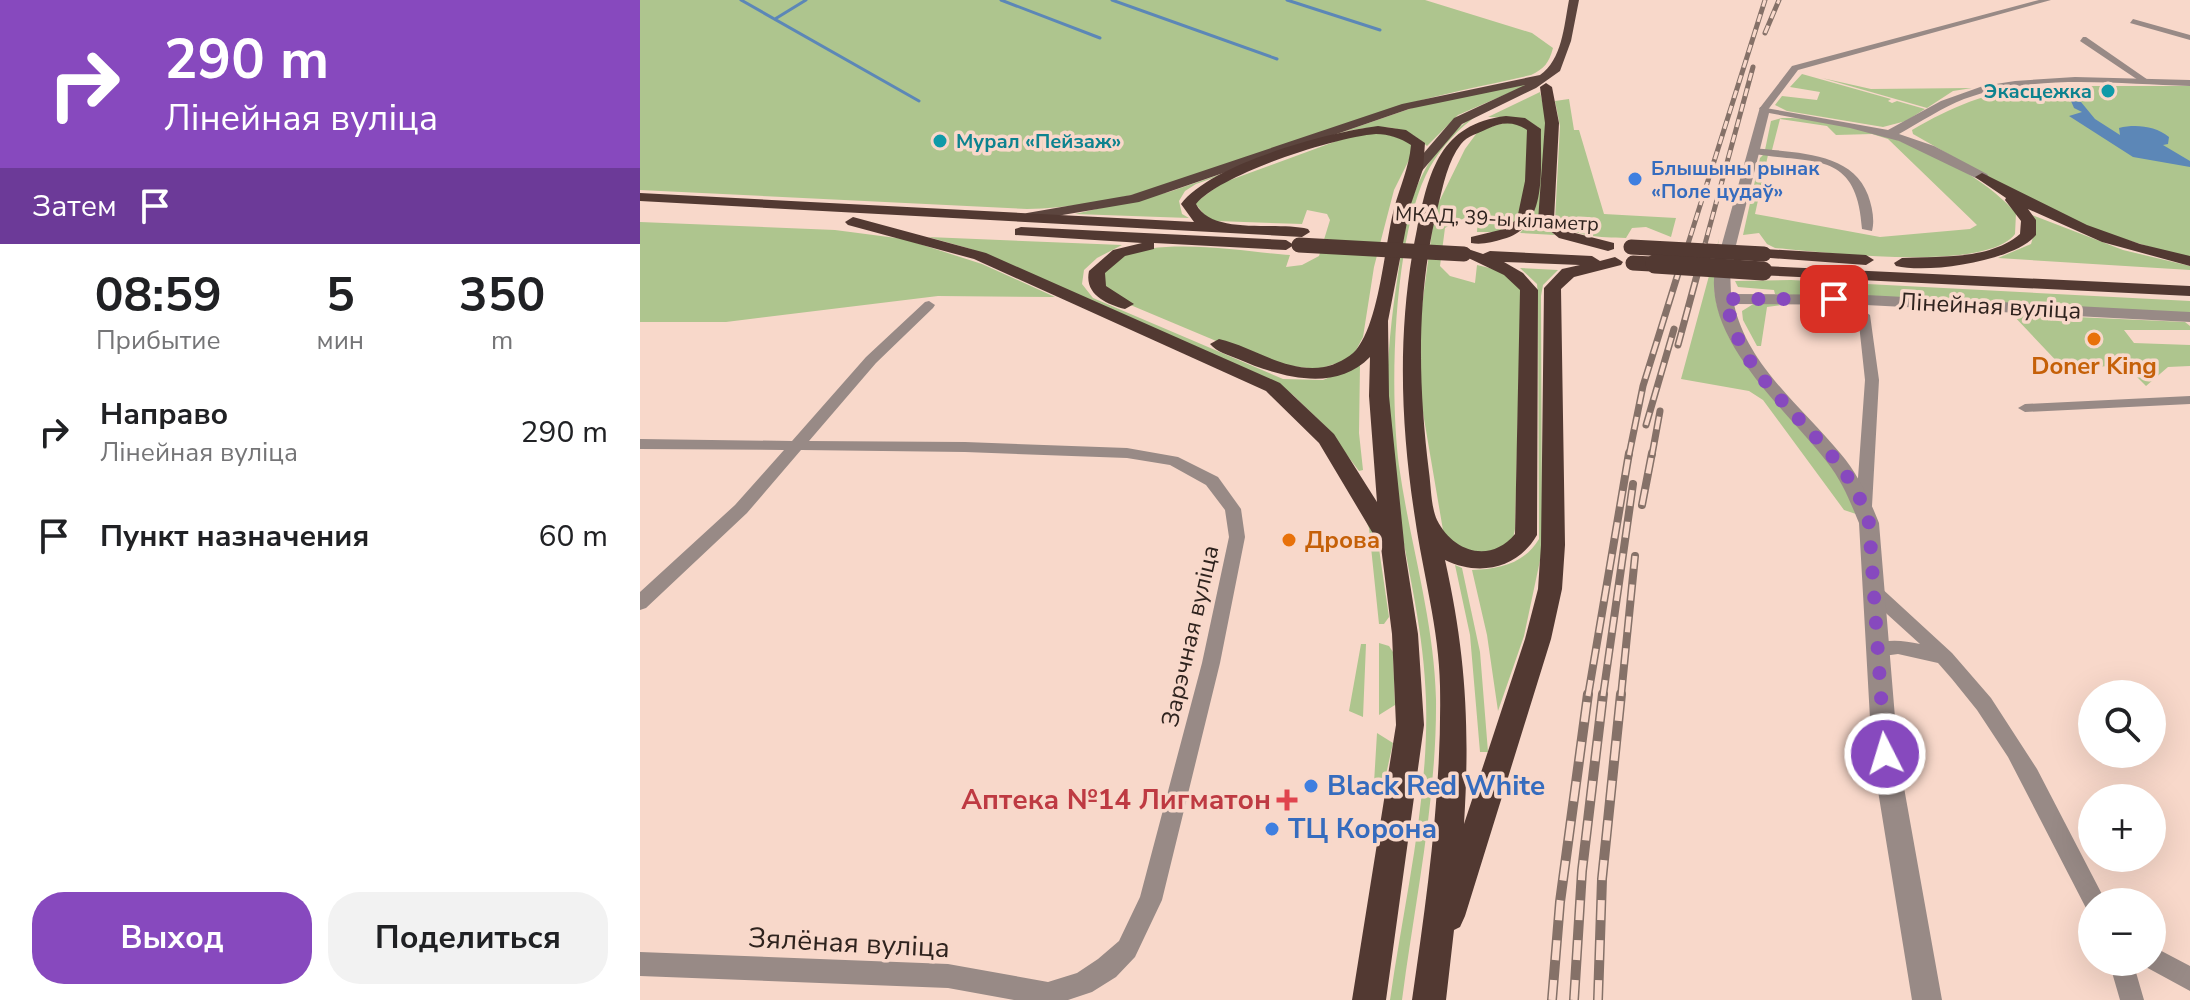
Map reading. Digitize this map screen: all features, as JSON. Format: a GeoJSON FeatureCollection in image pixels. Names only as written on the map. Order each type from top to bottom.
{"type":"FeatureCollection","features":[{"type":"Feature","properties":{"kind":"highway"},"geometry":{"type":"LineString","coordinates":[[1547,82],[1552,123],[1546,221],[1565,235],[1622,254]]}},
{"type":"Feature","properties":{"kind":"highway"},"geometry":{"type":"LineString","coordinates":[[1429,1000],[1454,756],[1454,689],[1448,629],[1425,518],[1411,401],[1411,320],[1433,194],[1459,137],[1504,119],[1523,122],[1534,129],[1526,218],[1520,227],[1468,247]]}},
{"type":"Feature","properties":{"kind":"highway"},"geometry":{"type":"LineString","coordinates":[[1208,225],[1193,214],[1188,204],[1200,190],[1219,180],[1359,131],[1390,130],[1413,138],[1418,143],[1416,169],[1402,207],[1379,324],[1379,396],[1393,552],[1405,634],[1410,725],[1369,1000]]}},
{"type":"Feature","properties":{"kind":"highway"},"geometry":{"type":"LineString","coordinates":[[1982,177],[2057,220],[2120,243],[2190,261]]}},
{"type":"Feature","properties":{"kind":"highway"},"geometry":{"type":"LineString","coordinates":[[1902,263],[1992,255],[2025,240],[2029,232],[2027,216],[1982,177]]}},
{"type":"Feature","properties":{"kind":"highway","name":"МКАД, 39-ы кіламетр"},"geometry":{"type":"LineString","coordinates":[[640,197],[1208,225],[1300,239]]}},
{"type":"Feature","properties":{"kind":"highway","name":"МКАД, 39-ы кіламетр"},"geometry":{"type":"LineString","coordinates":[[640,211],[1185,242],[1300,239],[1622,254],[2190,291]]}},
{"type":"Feature","properties":{"kind":"highway"},"geometry":{"type":"LineString","coordinates":[[853,222],[980,256],[1273,387],[1298,406],[1338,451],[1393,552]]}},
{"type":"Feature","properties":{"kind":"highway"},"geometry":{"type":"LineString","coordinates":[[1185,242],[1119,253],[1097,271],[1095,282],[1108,296],[1278,369],[1299,373],[1327,372],[1360,357],[1379,324]]}},
{"type":"Feature","properties":{"kind":"highway"},"geometry":{"type":"LineString","coordinates":[[1425,518],[1440,542],[1453,555],[1465,559],[1495,558],[1512,552],[1522,546],[1526,535],[1529,290],[1523,279],[1468,247]]}},
{"type":"Feature","properties":{"kind":"highway"},"geometry":{"type":"LineString","coordinates":[[1435,961],[1538,639],[1550,589],[1553,545],[1552,288],[1568,273],[1622,254]]}},
{"type":"Feature","properties":{"kind":"highway","name":"МКАД, 39-ы кіламетр"},"geometry":{"type":"LineString","coordinates":[[1763,262],[1902,263],[2190,276]]}},
{"type":"Feature","properties":{"kind":"main road"},"geometry":{"type":"LineString","coordinates":[[1574,0],[1576,49]]}},
{"type":"Feature","properties":{"kind":"main road"},"geometry":{"type":"LineString","coordinates":[[1416,169],[1458,121],[1547,82],[1560,62],[1585,0]]}},
{"type":"Feature","properties":{"kind":"main road"},"geometry":{"type":"LineString","coordinates":[[1459,137],[1482,116],[1571,67]]}},
{"type":"Feature","properties":{"kind":"main road"},"geometry":{"type":"LineString","coordinates":[[1027,217],[1134,199],[1406,106],[1547,82]]}},
{"type":"Feature","properties":{"kind":"street"},"geometry":{"type":"LineString","coordinates":[[1927,1000],[1885,754],[1869,523],[1850,480],[1750,360],[1737,338],[1725,299],[1722,272],[1764,109],[1795,68],[2047,0]]}},
{"type":"Feature","properties":{"kind":"street"},"geometry":{"type":"LineString","coordinates":[[2133,21],[2190,38]]}},
{"type":"Feature","properties":{"kind":"street"},"geometry":{"type":"LineString","coordinates":[[2083,39],[2147,82]]}},
{"type":"Feature","properties":{"kind":"street"},"geometry":{"type":"LineString","coordinates":[[1892,133],[1963,96],[1993,88],[2044,83],[2190,83]]}},
{"type":"Feature","properties":{"kind":"street"},"geometry":{"type":"LineString","coordinates":[[1764,109],[1892,133],[1937,151],[1982,177]]}},
{"type":"Feature","properties":{"kind":"street"},"geometry":{"type":"LineString","coordinates":[[1754,151],[1842,163],[1866,194],[1868,229]]}},
{"type":"Feature","properties":{"kind":"street","name":"Лінейная вуліца"},"geometry":{"type":"LineString","coordinates":[[1725,299],[1866,300],[2190,318]]}},
{"type":"Feature","properties":{"kind":"street"},"geometry":{"type":"LineString","coordinates":[[640,603],[741,509],[871,360],[929,305]]}},
{"type":"Feature","properties":{"kind":"street"},"geometry":{"type":"LineString","coordinates":[[1864,315],[1872,380],[1864,506]]}},
{"type":"Feature","properties":{"kind":"street"},"geometry":{"type":"LineString","coordinates":[[2025,408],[2190,400]]}},
{"type":"Feature","properties":{"kind":"street","name":"Зарэчная вуліца"},"geometry":{"type":"LineString","coordinates":[[640,444],[1127,453],[1173,461],[1194,470],[1212,481],[1233,509],[1237,537],[1211,663],[1151,900],[1127,949],[1107,968],[1083,983],[1048,997]]}},
{"type":"Feature","properties":{"kind":"street"},"geometry":{"type":"LineString","coordinates":[[1872,590],[1982,702],[2024,764],[2088,888]]}},
{"type":"Feature","properties":{"kind":"street"},"geometry":{"type":"LineString","coordinates":[[1876,650],[1898,647],[1940,657]]}},
{"type":"Feature","properties":{"kind":"street","name":"Зялёная вуліца"},"geometry":{"type":"LineString","coordinates":[[640,964],[948,976],[1048,997]]}},
{"type":"Feature","properties":{"kind":"street"},"geometry":{"type":"LineString","coordinates":[[2166,966],[2190,979]]}},
{"type":"Feature","properties":{"kind":"street"},"geometry":{"type":"LineString","coordinates":[[2125,976],[2132,1000]]}},
{"type":"Feature","properties":{"kind":"green space"},"geometry":{"type":"Polygon","coordinates":[[[640,0],[1425,0],[1532,33],[1553,48],[1545,65],[1531,75],[1401,106],[1216,171],[1122,197],[1075,206],[1027,209],[640,190],[640,0]]]}},
{"type":"Feature","properties":{"kind":"green space"},"geometry":{"type":"Polygon","coordinates":[[[1802,74],[1891,99],[1888,101],[1892,103],[1897,101],[1925,109],[1906,121],[1883,127],[1787,111],[1775,105],[1782,96],[1817,100],[1820,92],[1790,87],[1802,74]]]}},
{"type":"Feature","properties":{"kind":"green space"},"geometry":{"type":"Polygon","coordinates":[[[1822,78],[1871,89],[1972,88],[1953,91],[1927,108],[1822,78]]]}},
{"type":"Feature","properties":{"kind":"green space"},"geometry":{"type":"Polygon","coordinates":[[[1525,86],[1458,115],[1427,146],[1400,130],[1380,127],[1359,129],[1196,184],[1185,191],[1179,201],[1182,214],[1189,218],[1075,214],[1169,192],[1415,107],[1525,86]]]}},
{"type":"Feature","properties":{"kind":"green space"},"geometry":{"type":"Polygon","coordinates":[[[2038,86],[2190,86],[2190,259],[2068,222],[1913,134],[1912,130],[1927,121],[1972,101],[2038,86]]]}},
{"type":"Feature","properties":{"kind":"green space"},"geometry":{"type":"Polygon","coordinates":[[[1540,92],[1547,122],[1541,223],[1555,235],[1520,233],[1534,216],[1538,127],[1520,118],[1488,117],[1540,92]]]}},
{"type":"Feature","properties":{"kind":"green space"},"geometry":{"type":"Polygon","coordinates":[[[1569,99],[1574,130],[1579,130],[1604,214],[1676,218],[1671,237],[1646,227],[1632,228],[1626,238],[1588,235],[1571,230],[1555,220],[1560,126],[1555,101],[1569,99]]]}},
{"type":"Feature","properties":{"kind":"green space"},"geometry":{"type":"Polygon","coordinates":[[[1479,114],[1458,132],[1430,167],[1408,231],[1401,271],[1395,355],[1396,434],[1399,466],[1431,640],[1436,699],[1429,812],[1402,1000],[1390,1000],[1420,813],[1426,738],[1421,641],[1395,496],[1389,443],[1387,394],[1392,322],[1405,226],[1418,184],[1438,149],[1457,129],[1479,114]]]}},
{"type":"Feature","properties":{"kind":"green space"},"geometry":{"type":"Polygon","coordinates":[[[1782,118],[1811,119],[1876,133],[1940,158],[1969,174],[2016,213],[2015,234],[1998,246],[1939,257],[1865,256],[1775,248],[1767,244],[1759,233],[1743,235],[1760,158],[1764,154],[1768,155],[1755,214],[1880,237],[1970,229],[1977,225],[1888,139],[1872,134],[1836,135],[1827,126],[1780,119],[1772,150],[1765,150],[1771,121],[1782,118]]]}},
{"type":"Feature","properties":{"kind":"green space"},"geometry":{"type":"Polygon","coordinates":[[[1512,121],[1532,130],[1520,222],[1497,232],[1477,232],[1478,217],[1457,220],[1445,228],[1440,266],[1450,276],[1475,283],[1477,265],[1502,271],[1521,287],[1515,529],[1513,539],[1497,551],[1468,554],[1444,536],[1422,407],[1417,342],[1435,210],[1465,149],[1479,130],[1512,121]]]}},
{"type":"Feature","properties":{"kind":"green space"},"geometry":{"type":"Polygon","coordinates":[[[1376,131],[1412,142],[1414,150],[1394,190],[1374,267],[1363,337],[1354,354],[1344,361],[1318,369],[1271,364],[1109,296],[1098,272],[1115,259],[1136,251],[1189,247],[1290,255],[1286,267],[1302,265],[1319,256],[1330,220],[1327,214],[1307,210],[1302,224],[1216,221],[1206,217],[1195,203],[1222,183],[1353,135],[1376,131]]]}},
{"type":"Feature","properties":{"kind":"green space"},"geometry":{"type":"Polygon","coordinates":[[[2032,215],[2123,250],[2190,266],[2190,270],[1998,258],[2031,244],[2036,227],[2032,215]]]}},
{"type":"Feature","properties":{"kind":"green space"},"geometry":{"type":"Polygon","coordinates":[[[640,222],[835,230],[904,239],[982,264],[1055,297],[938,296],[726,322],[640,322],[640,222]]]}},
{"type":"Feature","properties":{"kind":"green space"},"geometry":{"type":"Polygon","coordinates":[[[928,237],[1122,245],[1097,258],[1084,270],[1082,284],[1093,298],[1283,379],[1323,380],[1360,364],[1359,433],[1363,470],[1359,471],[1325,426],[1293,395],[1271,380],[971,249],[928,237]]]}},
{"type":"Feature","properties":{"kind":"green space"},"geometry":{"type":"Polygon","coordinates":[[[1719,239],[1714,291],[1731,341],[1819,447],[1835,470],[1856,514],[1844,510],[1763,400],[1749,391],[1681,379],[1719,239]]]}},
{"type":"Feature","properties":{"kind":"green space"},"geometry":{"type":"Polygon","coordinates":[[[1520,268],[1558,270],[1543,285],[1541,296],[1542,551],[1524,636],[1498,711],[1487,635],[1472,570],[1510,564],[1526,554],[1539,539],[1538,297],[1537,284],[1520,268]]]}},
{"type":"Feature","properties":{"kind":"green space"},"geometry":{"type":"Polygon","coordinates":[[[1791,280],[2190,301],[2190,314],[1775,294],[1774,290],[1738,287],[1735,281],[1791,280]]]}},
{"type":"Feature","properties":{"kind":"green space"},"geometry":{"type":"Polygon","coordinates":[[[1755,303],[1781,305],[1767,307],[1761,346],[1757,346],[1743,320],[1742,311],[1755,303]]]}},
{"type":"Feature","properties":{"kind":"green space"},"geometry":{"type":"Polygon","coordinates":[[[2012,314],[2185,322],[2190,330],[2124,330],[2134,343],[2190,345],[2190,366],[2168,367],[2146,386],[2125,365],[2064,369],[2012,314]]]}},
{"type":"Feature","properties":{"kind":"green space"},"geometry":{"type":"Polygon","coordinates":[[[1354,492],[1377,535],[1389,617],[1384,624],[1379,624],[1369,528],[1354,492]]]}},
{"type":"Feature","properties":{"kind":"green space"},"geometry":{"type":"Polygon","coordinates":[[[1455,565],[1462,568],[1480,652],[1488,752],[1480,752],[1470,635],[1455,565]]]}},
{"type":"Feature","properties":{"kind":"green space"},"geometry":{"type":"Polygon","coordinates":[[[1379,643],[1389,646],[1393,652],[1395,705],[1379,715],[1379,643]]]}},
{"type":"Feature","properties":{"kind":"green space"},"geometry":{"type":"Polygon","coordinates":[[[1361,644],[1366,644],[1363,717],[1349,711],[1361,644]]]}},
{"type":"Feature","properties":{"kind":"green space"},"geometry":{"type":"Polygon","coordinates":[[[1377,733],[1393,743],[1383,788],[1374,783],[1377,733]]]}},
{"type":"Feature","properties":{"kind":"water"},"geometry":{"type":"Polygon","coordinates":[[[2071,101],[2081,102],[2095,119],[2120,135],[2119,128],[2132,126],[2164,133],[2169,137],[2168,144],[2163,145],[2190,161],[2190,167],[2133,157],[2069,116],[2082,112],[2074,108],[2071,101]]]}},
{"type":"Feature","properties":{"kind":"waterway"},"geometry":{"type":"LineString","coordinates":[[741,0],[919,101]]}},
{"type":"Feature","properties":{"kind":"waterway"},"geometry":{"type":"LineString","coordinates":[[775,19],[806,0]]}},
{"type":"Feature","properties":{"kind":"waterway"},"geometry":{"type":"LineString","coordinates":[[1001,0],[1100,38]]}},
{"type":"Feature","properties":{"kind":"waterway"},"geometry":{"type":"LineString","coordinates":[[1112,0],[1277,59]]}},
{"type":"Feature","properties":{"kind":"waterway"},"geometry":{"type":"LineString","coordinates":[[1287,0],[1380,30]]}},
{"type":"Feature","properties":{"kind":"railway"},"geometry":{"type":"LineString","coordinates":[[1681,266],[1765,0]]}},
{"type":"Feature","properties":{"kind":"railway"},"geometry":{"type":"LineString","coordinates":[[1765,33],[1779,0]]}},
{"type":"Feature","properties":{"kind":"railway"},"geometry":{"type":"LineString","coordinates":[[1699,266],[1753,67]]}},
{"type":"Feature","properties":{"kind":"railway"},"geometry":{"type":"LineString","coordinates":[[1629,455],[1643,386],[1681,264]]}},
{"type":"Feature","properties":{"kind":"railway"},"geometry":{"type":"LineString","coordinates":[[1678,345],[1700,264]]}},
{"type":"Feature","properties":{"kind":"railway"},"geometry":{"type":"LineString","coordinates":[[1646,425],[1674,329]]}},
{"type":"Feature","properties":{"kind":"railway"},"geometry":{"type":"LineString","coordinates":[[1652,455],[1660,411]]}},
{"type":"Feature","properties":{"kind":"railway"},"geometry":{"type":"LineString","coordinates":[[1588,696],[1629,453]]}},
{"type":"Feature","properties":{"kind":"railway"},"geometry":{"type":"LineString","coordinates":[[1642,505],[1652,453]]}},
{"type":"Feature","properties":{"kind":"railway"},"geometry":{"type":"LineString","coordinates":[[1603,696],[1633,484]]}},
{"type":"Feature","properties":{"kind":"railway"},"geometry":{"type":"LineString","coordinates":[[1621,696],[1635,556]]}},
{"type":"Feature","properties":{"kind":"railway"},"geometry":{"type":"LineString","coordinates":[[1552,1000],[1560,902],[1588,694]]}},
{"type":"Feature","properties":{"kind":"railway"},"geometry":{"type":"LineString","coordinates":[[1574,1000],[1582,871],[1603,694]]}},
{"type":"Feature","properties":{"kind":"railway"},"geometry":{"type":"LineString","coordinates":[[1598,1000],[1602,879],[1621,694]]}},
{"type":"Feature","properties":{"kind":"place","name":"Экасцежка"},"geometry":{"type":"Point","coordinates":[2108,91]}},
{"type":"Feature","properties":{"kind":"place","name":"Мурал «Пейзаж»"},"geometry":{"type":"Point","coordinates":[940,141]}},
{"type":"Feature","properties":{"kind":"place","name":"Блышыны рынак «Поле цудаў»"},"geometry":{"type":"Point","coordinates":[1635,179]}},
{"type":"Feature","properties":{"kind":"place","name":"Doner King"},"geometry":{"type":"Point","coordinates":[2094,339]}},
{"type":"Feature","properties":{"kind":"place","name":"Дрова"},"geometry":{"type":"Point","coordinates":[1289,540]}},
{"type":"Feature","properties":{"kind":"place","name":"Black Red White"},"geometry":{"type":"Point","coordinates":[1311,786]}},
{"type":"Feature","properties":{"kind":"place","name":"Аптека №14 Лигматон"},"geometry":{"type":"Point","coordinates":[1287,800]}},
{"type":"Feature","properties":{"kind":"place","name":"ТЦ Корона"},"geometry":{"type":"Point","coordinates":[1272,829]}},
{"type":"Feature","properties":{"kind":"route"},"geometry":{"type":"LineString","coordinates":[[1834,299],[1725,299],[1745,353],[1850,480],[1864,506],[1869,523],[1885,754]]}}]}
